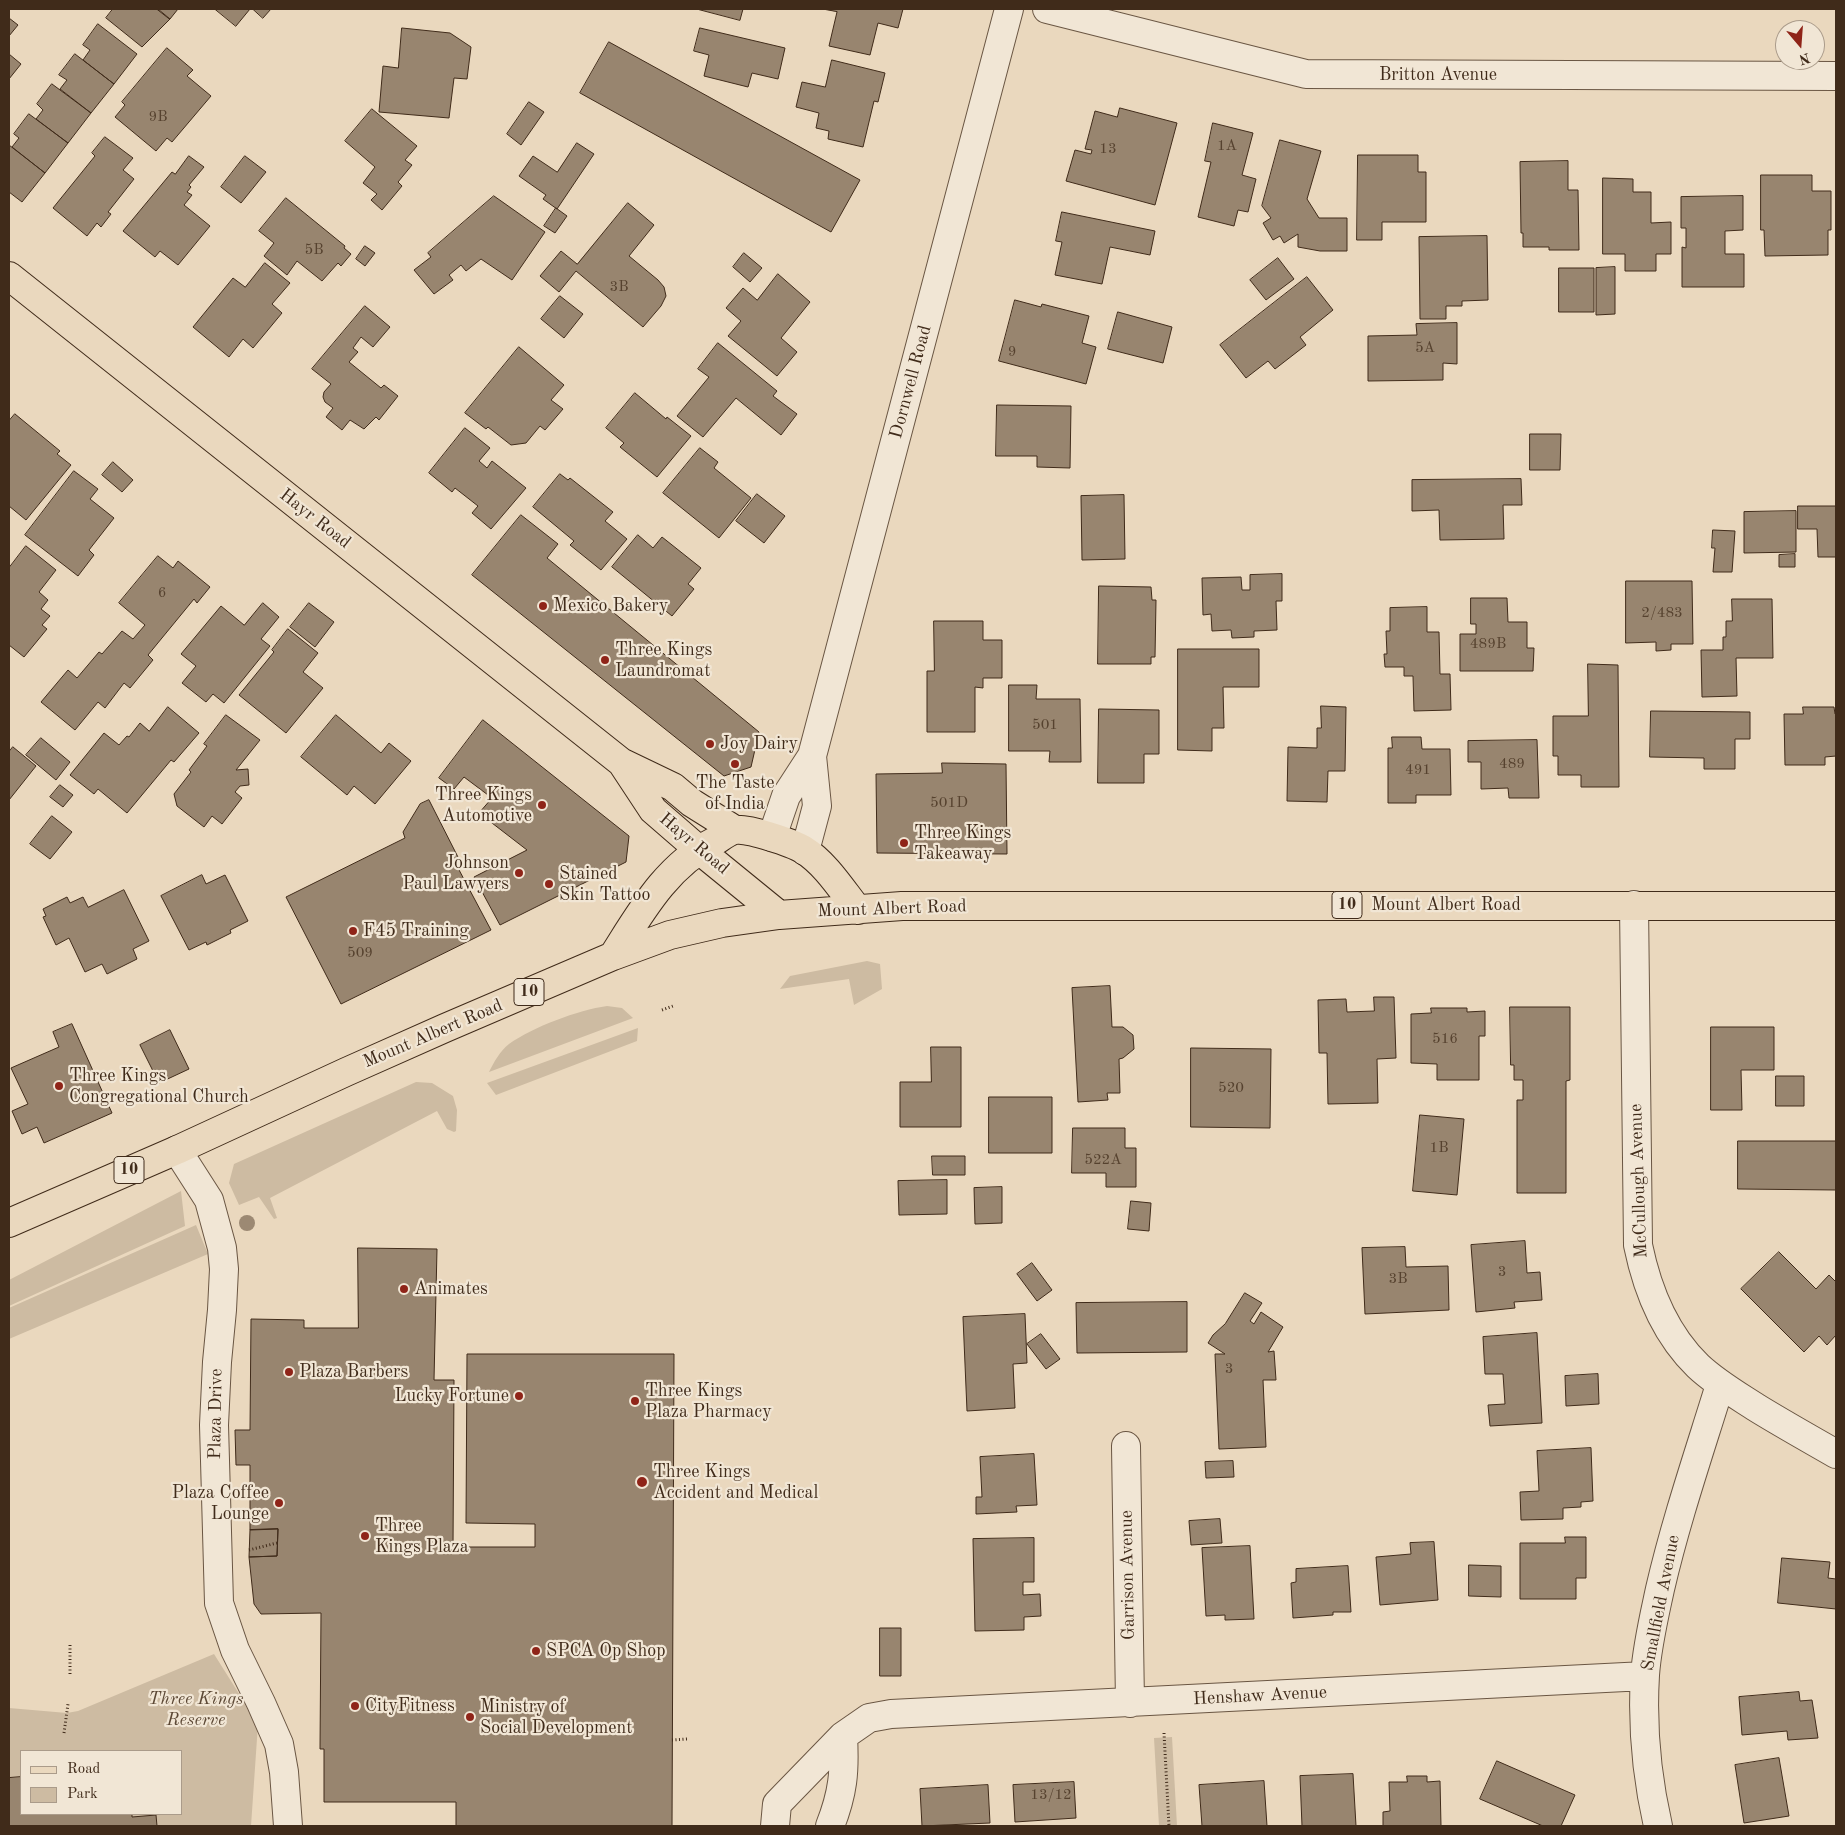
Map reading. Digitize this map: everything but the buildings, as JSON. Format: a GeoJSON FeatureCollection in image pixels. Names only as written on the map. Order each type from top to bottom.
{"type":"FeatureCollection","features":[{"type":"Feature","properties":{"kind":"main road","name":"Hayr Road"},"geometry":{"type":"LineString","coordinates":[[9,276],[621,762],[673,787],[692,803],[735,830]]}},
{"type":"Feature","properties":{"kind":"main road","name":"Hayr Road"},"geometry":{"type":"LineString","coordinates":[[621,762],[653,810],[698,850],[780,915]]}},
{"type":"Feature","properties":{"kind":"main road"},"geometry":{"type":"LineString","coordinates":[[613,956],[650,897],[673,870],[698,850],[735,830],[772,837],[805,851],[825,869],[858,910]]}},
{"type":"Feature","properties":{"kind":"main road","name":"Mount Albert Road"},"geometry":{"type":"LineString","coordinates":[[9,1222],[177,1150],[346,1072],[613,956],[670,935],[722,923],[780,915],[902,906],[1836,906]]}},
{"type":"Feature","properties":{"kind":"street","name":"Dornwell Road"},"geometry":{"type":"LineString","coordinates":[[772,837],[786,796],[812,756],[1009,9]]}},
{"type":"Feature","properties":{"kind":"street","name":"Britton Avenue"},"geometry":{"type":"LineString","coordinates":[[1047,9],[1306,74],[1836,76]]}},
{"type":"Feature","properties":{"kind":"street","name":"Dornwell Road"},"geometry":{"type":"LineString","coordinates":[[805,851],[817,806],[812,756]]}},
{"type":"Feature","properties":{"kind":"street","name":"McCullough Avenue"},"geometry":{"type":"LineString","coordinates":[[1634,905],[1638,1245],[1644,1272],[1664,1321],[1680,1345],[1697,1365],[1720,1385],[1836,1454]]}},
{"type":"Feature","properties":{"kind":"street","name":"Plaza Drive"},"geometry":{"type":"LineString","coordinates":[[177,1150],[209,1200],[219,1231],[224,1269],[214,1426],[219,1603],[235,1650],[261,1703],[278,1744],[284,1772],[288,1826]]}},
{"type":"Feature","properties":{"kind":"street","name":"Smallfield Avenue"},"geometry":{"type":"LineString","coordinates":[[1658,1826],[1647,1762],[1645,1676],[1650,1636],[1667,1558],[1720,1385]]}},
{"type":"Feature","properties":{"kind":"street","name":"Garrison Avenue"},"geometry":{"type":"LineString","coordinates":[[1126,1446],[1130,1703]]}},
{"type":"Feature","properties":{"kind":"street","name":"Henshaw Avenue"},"geometry":{"type":"LineString","coordinates":[[843,1736],[869,1718],[891,1714],[1645,1676]]}},
{"type":"Feature","properties":{"kind":"street"},"geometry":{"type":"LineString","coordinates":[[775,1826],[777,1804],[843,1736]]}},
{"type":"Feature","properties":{"kind":"street"},"geometry":{"type":"LineString","coordinates":[[830,1826],[842,1790],[845,1767],[843,1736]]}},
{"type":"Feature","properties":{"kind":"path"},"geometry":{"type":"LineString","coordinates":[[662,1010],[673,1006]]}},
{"type":"Feature","properties":{"kind":"path"},"geometry":{"type":"LineString","coordinates":[[70,1645],[70,1674]]}},
{"type":"Feature","properties":{"kind":"path"},"geometry":{"type":"LineString","coordinates":[[64,1733],[68,1704]]}},
{"type":"Feature","properties":{"kind":"path"},"geometry":{"type":"LineString","coordinates":[[1164,1733],[1169,1826]]}},
{"type":"Feature","properties":{"kind":"path"},"geometry":{"type":"LineString","coordinates":[[672,1740],[687,1739]]}},
{"type":"Feature","properties":{"kind":"green space"},"geometry":{"type":"Polygon","coordinates":[[[867,961],[880,964],[882,989],[854,1005],[849,979],[780,989],[790,976],[867,961]]]}},
{"type":"Feature","properties":{"kind":"green space"},"geometry":{"type":"Polygon","coordinates":[[[607,1006],[622,1008],[633,1018],[489,1072],[495,1061],[509,1044],[530,1031],[583,1011],[607,1006]]]}},
{"type":"Feature","properties":{"kind":"green space"},"geometry":{"type":"Polygon","coordinates":[[[638,1028],[637,1041],[496,1095],[487,1083],[638,1028]]]}},
{"type":"Feature","properties":{"kind":"green space"},"geometry":{"type":"Polygon","coordinates":[[[416,1082],[432,1083],[453,1096],[457,1110],[456,1131],[447,1129],[437,1111],[270,1198],[277,1218],[274,1219],[259,1197],[239,1205],[229,1183],[234,1164],[416,1082]]]}},
{"type":"Feature","properties":{"kind":"green space"},"geometry":{"type":"Polygon","coordinates":[[[181,1191],[185,1226],[9,1306],[9,1280],[181,1191]]]}},
{"type":"Feature","properties":{"kind":"green space"},"geometry":{"type":"Polygon","coordinates":[[[196,1225],[208,1254],[9,1339],[9,1308],[196,1225]]]}},
{"type":"Feature","properties":{"kind":"green space","name":"Three Kings Reserve"},"geometry":{"type":"Polygon","coordinates":[[[214,1654],[258,1724],[251,1826],[9,1826],[9,1708],[67,1713],[78,1711],[214,1654]]]}},
{"type":"Feature","properties":{"kind":"green space"},"geometry":{"type":"Polygon","coordinates":[[[1172,1737],[1177,1826],[1159,1826],[1154,1738],[1172,1737]]]}},
{"type":"Feature","properties":{"kind":"place","name":"Mexico Bakery"},"geometry":{"type":"Point","coordinates":[543,606]}},
{"type":"Feature","properties":{"kind":"place","name":"Three Kings Laundromat"},"geometry":{"type":"Point","coordinates":[605,660]}},
{"type":"Feature","properties":{"kind":"place","name":"Joy Dairy"},"geometry":{"type":"Point","coordinates":[710,744]}},
{"type":"Feature","properties":{"kind":"place","name":"The Taste of India"},"geometry":{"type":"Point","coordinates":[735,764]}},
{"type":"Feature","properties":{"kind":"place","name":"Three Kings Automotive"},"geometry":{"type":"Point","coordinates":[542,805]}},
{"type":"Feature","properties":{"kind":"place","name":"Three Kings Takeaway"},"geometry":{"type":"Point","coordinates":[904,843]}},
{"type":"Feature","properties":{"kind":"place","name":"Johnson Paul Lawyers"},"geometry":{"type":"Point","coordinates":[519,873]}},
{"type":"Feature","properties":{"kind":"place","name":"Stained Skin Tattoo"},"geometry":{"type":"Point","coordinates":[549,884]}},
{"type":"Feature","properties":{"kind":"place","name":"F45 Training"},"geometry":{"type":"Point","coordinates":[353,931]}},
{"type":"Feature","properties":{"kind":"place","name":"Three Kings Congregational Church"},"geometry":{"type":"Point","coordinates":[59,1086]}},
{"type":"Feature","properties":{"kind":"place","name":"Animates"},"geometry":{"type":"Point","coordinates":[404,1289]}},
{"type":"Feature","properties":{"kind":"place","name":"Plaza Barbers"},"geometry":{"type":"Point","coordinates":[289,1372]}},
{"type":"Feature","properties":{"kind":"place","name":"Lucky Fortune"},"geometry":{"type":"Point","coordinates":[519,1396]}},
{"type":"Feature","properties":{"kind":"place","name":"Three Kings Plaza Pharmacy"},"geometry":{"type":"Point","coordinates":[635,1401]}},
{"type":"Feature","properties":{"kind":"place","name":"Three Kings Accident and Medical"},"geometry":{"type":"Point","coordinates":[642,1482]}},
{"type":"Feature","properties":{"kind":"place","name":"Plaza Coffee Lounge"},"geometry":{"type":"Point","coordinates":[279,1503]}},
{"type":"Feature","properties":{"kind":"place","name":"Three Kings Plaza"},"geometry":{"type":"Point","coordinates":[365,1536]}},
{"type":"Feature","properties":{"kind":"place","name":"SPCA Op Shop"},"geometry":{"type":"Point","coordinates":[536,1651]}},
{"type":"Feature","properties":{"kind":"place","name":"CityFitness"},"geometry":{"type":"Point","coordinates":[355,1706]}},
{"type":"Feature","properties":{"kind":"place","name":"Ministry of Social Development"},"geometry":{"type":"Point","coordinates":[470,1717]}}]}
